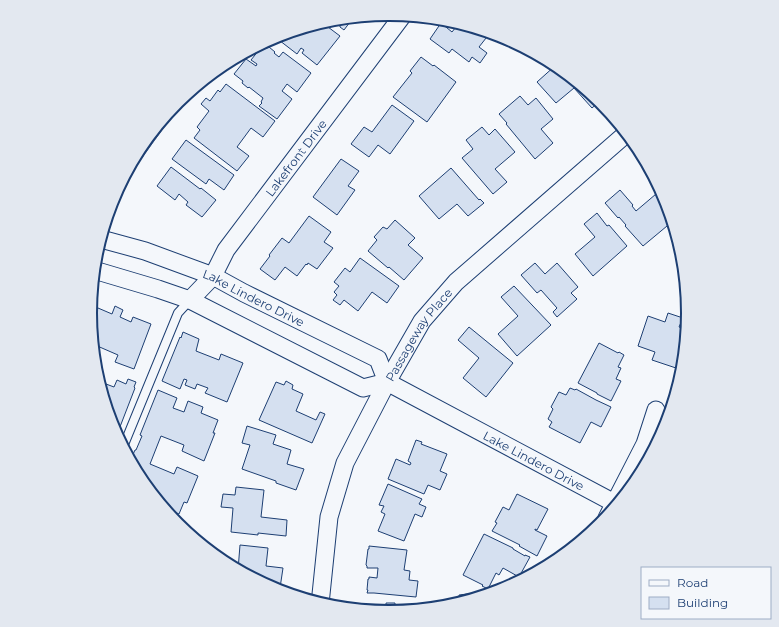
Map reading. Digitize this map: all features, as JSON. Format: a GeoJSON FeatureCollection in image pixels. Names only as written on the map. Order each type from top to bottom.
{"type":"FeatureCollection","features":[{"type":"Feature","properties":{"kind":"street","name":"Lakefront Drive"},"geometry":{"type":"LineString","coordinates":[[190,300],[213,276],[226,250],[398,21]]}},
{"type":"Feature","properties":{"kind":"street","name":"Passageway Place"},"geometry":{"type":"LineString","coordinates":[[321,597],[329,517],[345,463],[387,382],[422,321],[456,282],[623,136]]}},
{"type":"Feature","properties":{"kind":"street","name":"Lake Lindero Drive"},"geometry":{"type":"LineString","coordinates":[[106,240],[145,251],[213,276],[244,293],[378,359],[387,382],[609,506]]}},
{"type":"Feature","properties":{"kind":"street"},"geometry":{"type":"LineString","coordinates":[[100,272],[190,300],[363,388],[387,382]]}},
{"type":"Feature","properties":{"kind":"street"},"geometry":{"type":"LineString","coordinates":[[621,493],[645,444],[656,410]]}},
{"type":"Feature","properties":{"kind":"lane"},"geometry":{"type":"LineString","coordinates":[[126,440],[178,313],[190,300]]}},
{"type":"Feature","properties":{"kind":"shaded area"},"geometry":{"type":"Polygon","coordinates":[[[163,129],[141,159],[157,135],[163,129]]]}},
{"type":"Feature","properties":{"kind":"building"},"geometry":{"type":"Polygon","coordinates":[[[348,24],[344,30],[340,26],[348,24]]]}},
{"type":"Feature","properties":{"kind":"building"},"geometry":{"type":"Polygon","coordinates":[[[439,26],[446,27],[452,32],[455,29],[465,31],[486,38],[479,47],[487,53],[480,63],[472,57],[469,62],[452,49],[449,53],[430,39],[439,26]]]}},
{"type":"Feature","properties":{"kind":"building"},"geometry":{"type":"Polygon","coordinates":[[[329,28],[340,36],[317,65],[302,53],[304,50],[301,48],[297,54],[281,42],[329,28]]]}},
{"type":"Feature","properties":{"kind":"building"},"geometry":{"type":"Polygon","coordinates":[[[269,47],[279,57],[283,52],[311,73],[297,92],[287,84],[282,91],[292,99],[277,119],[259,106],[262,103],[263,98],[249,87],[248,88],[242,83],[243,81],[234,74],[246,59],[256,66],[257,64],[251,60],[257,53],[269,47]]]}},
{"type":"Feature","properties":{"kind":"building"},"geometry":{"type":"Polygon","coordinates":[[[421,57],[456,82],[427,122],[393,97],[412,73],[410,71],[421,57]]]}},
{"type":"Feature","properties":{"kind":"building"},"geometry":{"type":"Polygon","coordinates":[[[551,69],[568,81],[595,106],[592,108],[574,88],[556,103],[537,82],[551,69]]]}},
{"type":"Feature","properties":{"kind":"building"},"geometry":{"type":"Polygon","coordinates":[[[226,84],[275,121],[263,137],[251,128],[237,147],[249,156],[237,171],[194,138],[200,130],[197,127],[209,111],[201,104],[206,98],[210,101],[218,90],[220,92],[226,84]]]}},
{"type":"Feature","properties":{"kind":"building"},"geometry":{"type":"Polygon","coordinates":[[[520,96],[528,105],[536,98],[553,119],[541,129],[553,143],[535,159],[499,114],[520,96]]]}},
{"type":"Feature","properties":{"kind":"building"},"geometry":{"type":"Polygon","coordinates":[[[392,105],[414,121],[390,154],[378,145],[369,157],[351,144],[364,127],[372,132],[392,105]]]}},
{"type":"Feature","properties":{"kind":"building"},"geometry":{"type":"Polygon","coordinates":[[[482,127],[489,135],[495,129],[515,152],[495,169],[507,182],[493,194],[462,158],[473,149],[466,140],[482,127]]]}},
{"type":"Feature","properties":{"kind":"building"},"geometry":{"type":"Polygon","coordinates":[[[186,140],[234,175],[224,190],[209,179],[206,184],[172,159],[186,140]]]}},
{"type":"Feature","properties":{"kind":"building"},"geometry":{"type":"Polygon","coordinates":[[[341,159],[359,171],[348,186],[355,190],[337,215],[313,197],[341,159]]]}},
{"type":"Feature","properties":{"kind":"building"},"geometry":{"type":"Polygon","coordinates":[[[171,167],[216,200],[202,217],[186,205],[188,202],[179,194],[175,200],[157,186],[171,167]]]}},
{"type":"Feature","properties":{"kind":"building"},"geometry":{"type":"Polygon","coordinates":[[[451,168],[479,200],[480,199],[484,203],[468,216],[457,204],[439,219],[419,196],[451,168]]]}},
{"type":"Feature","properties":{"kind":"building"},"geometry":{"type":"Polygon","coordinates":[[[620,190],[633,205],[632,206],[636,211],[656,194],[668,225],[643,246],[619,217],[618,218],[605,203],[620,190]]]}},
{"type":"Feature","properties":{"kind":"building"},"geometry":{"type":"Polygon","coordinates":[[[597,213],[607,226],[609,225],[627,246],[593,276],[575,254],[595,237],[584,224],[597,213]]]}},
{"type":"Feature","properties":{"kind":"building"},"geometry":{"type":"Polygon","coordinates":[[[309,216],[331,232],[324,242],[333,248],[317,269],[308,263],[297,276],[285,267],[275,280],[260,269],[282,238],[289,243],[309,216]]]}},
{"type":"Feature","properties":{"kind":"building"},"geometry":{"type":"Polygon","coordinates":[[[395,220],[415,238],[408,245],[423,258],[404,280],[368,251],[377,240],[374,237],[383,227],[387,229],[395,220]]]}},
{"type":"Feature","properties":{"kind":"building"},"geometry":{"type":"Polygon","coordinates":[[[360,258],[399,286],[387,303],[372,292],[358,311],[344,300],[340,305],[333,300],[337,295],[334,292],[339,286],[334,282],[345,268],[350,272],[360,258]]]}},
{"type":"Feature","properties":{"kind":"building"},"geometry":{"type":"Polygon","coordinates":[[[535,263],[545,274],[557,263],[578,287],[571,293],[577,299],[557,317],[553,312],[557,308],[541,290],[537,293],[521,275],[535,263]]]}},
{"type":"Feature","properties":{"kind":"building"},"geometry":{"type":"Polygon","coordinates":[[[514,286],[551,325],[517,356],[498,334],[518,316],[501,297],[514,286]]]}},
{"type":"Feature","properties":{"kind":"building"},"geometry":{"type":"Polygon","coordinates":[[[115,306],[123,310],[120,317],[131,322],[133,317],[151,324],[134,369],[115,362],[118,355],[99,347],[97,308],[112,314],[115,306]]]}},
{"type":"Feature","properties":{"kind":"building"},"geometry":{"type":"Polygon","coordinates":[[[668,313],[682,318],[679,327],[681,328],[681,333],[676,368],[652,360],[655,352],[638,346],[648,316],[665,322],[668,313]]]}},
{"type":"Feature","properties":{"kind":"building"},"geometry":{"type":"Polygon","coordinates":[[[469,327],[513,363],[486,397],[463,378],[479,358],[458,340],[469,327]]]}},
{"type":"Feature","properties":{"kind":"building"},"geometry":{"type":"Polygon","coordinates":[[[183,332],[199,339],[196,351],[219,360],[221,354],[243,363],[227,402],[205,393],[208,388],[197,384],[195,389],[185,385],[187,380],[184,379],[180,389],[162,381],[183,332]]]}},
{"type":"Feature","properties":{"kind":"building"},"geometry":{"type":"Polygon","coordinates":[[[599,343],[624,355],[618,367],[621,368],[616,379],[621,381],[611,401],[578,383],[599,343]]]}},
{"type":"Feature","properties":{"kind":"building"},"geometry":{"type":"Polygon","coordinates":[[[128,379],[136,382],[120,427],[106,384],[114,387],[117,380],[126,384],[128,379]]]}},
{"type":"Feature","properties":{"kind":"building"},"geometry":{"type":"Polygon","coordinates":[[[286,381],[293,385],[292,389],[303,394],[296,411],[316,420],[320,412],[325,414],[312,443],[259,420],[276,382],[284,385],[286,381]]]}},
{"type":"Feature","properties":{"kind":"building"},"geometry":{"type":"Polygon","coordinates":[[[570,388],[576,389],[611,407],[601,427],[591,422],[580,443],[549,427],[552,422],[548,419],[553,409],[551,407],[559,392],[566,395],[570,388]]]}},
{"type":"Feature","properties":{"kind":"building"},"geometry":{"type":"Polygon","coordinates":[[[158,390],[177,398],[173,408],[184,412],[188,401],[203,407],[201,413],[218,420],[213,433],[215,433],[204,461],[182,451],[184,445],[161,436],[150,464],[174,474],[177,467],[198,476],[187,503],[184,502],[179,514],[157,492],[133,454],[142,436],[140,435],[158,390]]]}},
{"type":"Feature","properties":{"kind":"building"},"geometry":{"type":"Polygon","coordinates":[[[247,426],[276,435],[273,444],[291,450],[287,464],[304,469],[296,490],[242,469],[250,445],[242,443],[247,426]]]}},
{"type":"Feature","properties":{"kind":"building"},"geometry":{"type":"Polygon","coordinates":[[[416,440],[422,442],[421,444],[447,454],[440,471],[447,474],[440,490],[428,485],[424,494],[388,479],[396,459],[410,465],[411,463],[408,461],[416,440]]]}},
{"type":"Feature","properties":{"kind":"building"},"geometry":{"type":"Polygon","coordinates":[[[388,484],[422,499],[419,504],[426,507],[422,517],[415,514],[404,541],[378,531],[385,514],[381,512],[384,506],[379,505],[388,484]]]}},
{"type":"Feature","properties":{"kind":"building"},"geometry":{"type":"Polygon","coordinates":[[[236,487],[264,490],[261,517],[287,520],[286,536],[231,532],[233,508],[221,507],[223,494],[235,495],[236,487]]]}},
{"type":"Feature","properties":{"kind":"building"},"geometry":{"type":"Polygon","coordinates":[[[517,494],[548,509],[537,530],[535,529],[547,536],[537,556],[519,546],[520,545],[492,531],[497,523],[495,522],[503,507],[509,510],[517,494]]]}},
{"type":"Feature","properties":{"kind":"building"},"geometry":{"type":"Polygon","coordinates":[[[484,534],[513,548],[525,556],[530,557],[520,576],[518,576],[503,568],[499,575],[496,573],[488,589],[463,575],[484,534]]]}},
{"type":"Feature","properties":{"kind":"building"},"geometry":{"type":"Polygon","coordinates":[[[240,545],[268,548],[266,566],[283,568],[280,585],[260,576],[238,564],[240,545]]]}},
{"type":"Feature","properties":{"kind":"building"},"geometry":{"type":"Polygon","coordinates":[[[369,546],[407,550],[404,570],[410,571],[409,580],[418,581],[416,597],[367,593],[368,579],[369,577],[377,578],[378,568],[367,568],[366,565],[369,546]]]}},
{"type":"Feature","properties":{"kind":"building"},"geometry":{"type":"Polygon","coordinates":[[[474,593],[459,597],[459,595],[474,593]]]}},
{"type":"Feature","properties":{"kind":"building"},"geometry":{"type":"Polygon","coordinates":[[[386,603],[395,603],[395,605],[402,605],[390,606],[386,606],[386,603]]]}}]}
